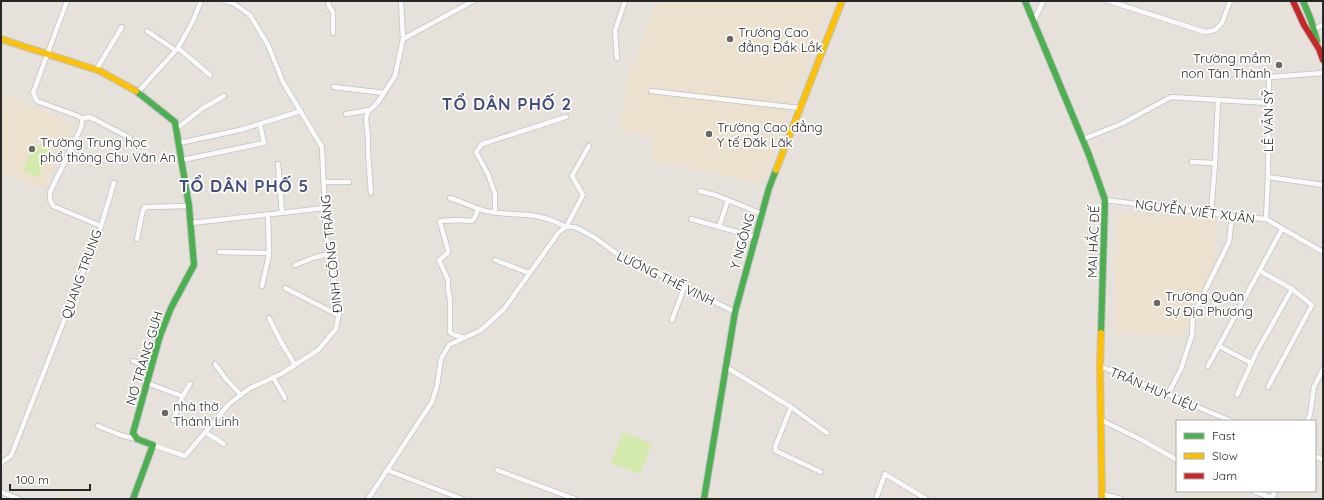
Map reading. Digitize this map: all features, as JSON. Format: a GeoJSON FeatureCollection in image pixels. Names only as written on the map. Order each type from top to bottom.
{"type":"FeatureCollection","features":[{"type":"Feature","properties":{"kind":"street"},"geometry":{"type":"LineString","coordinates":[[68,1],[33,93],[37,101],[78,116],[82,119],[88,117],[94,119],[130,138]]}},
{"type":"Feature","properties":{"kind":"street"},"geometry":{"type":"LineString","coordinates":[[138,92],[176,49],[194,21],[201,1]]}},
{"type":"Feature","properties":{"kind":"street","name":"ĐINH CÔNG TRÁNG"},"geometry":{"type":"LineString","coordinates":[[153,445],[185,456],[229,404],[250,388],[281,374],[318,350],[336,329],[339,312],[326,237],[322,147],[283,82],[268,45],[250,15],[233,2],[226,1]]}},
{"type":"Feature","properties":{"kind":"street"},"geometry":{"type":"LineString","coordinates":[[233,2],[240,1]]}},
{"type":"Feature","properties":{"kind":"street"},"geometry":{"type":"LineString","coordinates":[[328,1],[333,12],[333,33]]}},
{"type":"Feature","properties":{"kind":"street"},"geometry":{"type":"LineString","coordinates":[[346,114],[368,110],[378,102],[395,76],[403,39],[401,1]]}},
{"type":"Feature","properties":{"kind":"street"},"geometry":{"type":"LineString","coordinates":[[403,39],[473,1]]}},
{"type":"Feature","properties":{"kind":"street"},"geometry":{"type":"LineString","coordinates":[[617,58],[615,31],[625,1]]}},
{"type":"Feature","properties":{"kind":"street","name":"Y NGÔNG"},"geometry":{"type":"LineString","coordinates":[[704,499],[735,312],[743,280],[769,188],[842,1]]}},
{"type":"Feature","properties":{"kind":"street","name":"MAI HẮC ĐẾ"},"geometry":{"type":"LineString","coordinates":[[1025,1],[1083,139],[1105,200],[1100,366],[1102,496]]}},
{"type":"Feature","properties":{"kind":"street"},"geometry":{"type":"LineString","coordinates":[[1034,22],[1043,1]]}},
{"type":"Feature","properties":{"kind":"street"},"geometry":{"type":"LineString","coordinates":[[1109,1],[1119,2],[1205,32],[1215,30],[1222,23],[1230,1]]}},
{"type":"Feature","properties":{"kind":"street"},"geometry":{"type":"LineString","coordinates":[[1293,1],[1304,24],[1319,49]]}},
{"type":"Feature","properties":{"kind":"street"},"geometry":{"type":"LineString","coordinates":[[1303,1],[1312,20],[1323,60]]}},
{"type":"Feature","properties":{"kind":"street"},"geometry":{"type":"LineString","coordinates":[[1314,29],[1323,25]]}},
{"type":"Feature","properties":{"kind":"street"},"geometry":{"type":"LineString","coordinates":[[96,70],[122,27]]}},
{"type":"Feature","properties":{"kind":"street"},"geometry":{"type":"LineString","coordinates":[[147,31],[176,49],[210,75]]}},
{"type":"Feature","properties":{"kind":"street","name":"NƠ TRANG GƯH"},"geometry":{"type":"LineString","coordinates":[[1,39],[100,71],[138,92],[175,122],[189,206],[194,265],[171,308],[160,336],[133,432],[137,439]]}},
{"type":"Feature","properties":{"kind":"street","name":"LÊ VĂN SỸ"},"geometry":{"type":"LineString","coordinates":[[1266,219],[1269,77],[1323,73]]}},
{"type":"Feature","properties":{"kind":"street"},"geometry":{"type":"LineString","coordinates":[[334,87],[384,93]]}},
{"type":"Feature","properties":{"kind":"street"},"geometry":{"type":"LineString","coordinates":[[651,91],[800,108]]}},
{"type":"Feature","properties":{"kind":"street"},"geometry":{"type":"LineString","coordinates":[[176,128],[203,108],[224,96]]}},
{"type":"Feature","properties":{"kind":"street"},"geometry":{"type":"LineString","coordinates":[[1083,139],[1121,124],[1171,97],[1268,103]]}},
{"type":"Feature","properties":{"kind":"street"},"geometry":{"type":"LineString","coordinates":[[1211,213],[1218,100]]}},
{"type":"Feature","properties":{"kind":"street"},"geometry":{"type":"LineString","coordinates":[[368,110],[366,119],[371,192]]}},
{"type":"Feature","properties":{"kind":"street"},"geometry":{"type":"LineString","coordinates":[[179,143],[240,130],[301,111]]}},
{"type":"Feature","properties":{"kind":"street"},"geometry":{"type":"LineString","coordinates":[[495,212],[495,194],[488,174],[476,152],[482,144],[566,116]]}},
{"type":"Feature","properties":{"kind":"street","name":"QUANG TRUNG"},"geometry":{"type":"LineString","coordinates":[[1,463],[11,456],[101,226],[53,206],[50,200],[50,192],[79,132],[82,119]]}},
{"type":"Feature","properties":{"kind":"street"},"geometry":{"type":"LineString","coordinates":[[182,160],[264,143],[260,124]]}},
{"type":"Feature","properties":{"kind":"street"},"geometry":{"type":"LineString","coordinates":[[368,499],[432,402],[437,386],[441,359],[449,345],[481,330],[504,309],[558,232],[566,227],[583,195],[572,176],[589,146]]}},
{"type":"Feature","properties":{"kind":"street"},"geometry":{"type":"LineString","coordinates":[[1192,162],[1215,163]]}},
{"type":"Feature","properties":{"kind":"street"},"geometry":{"type":"LineString","coordinates":[[278,164],[282,213]]}},
{"type":"Feature","properties":{"kind":"street"},"geometry":{"type":"LineString","coordinates":[[1268,177],[1323,185]]}},
{"type":"Feature","properties":{"kind":"street"},"geometry":{"type":"LineString","coordinates":[[324,182],[349,182]]}},
{"type":"Feature","properties":{"kind":"street"},"geometry":{"type":"LineString","coordinates":[[101,226],[114,183]]}},
{"type":"Feature","properties":{"kind":"street"},"geometry":{"type":"LineString","coordinates":[[700,191],[718,196],[762,214]]}},
{"type":"Feature","properties":{"kind":"street","name":"LƯƠNG THẾ VINH"},"geometry":{"type":"LineString","coordinates":[[450,198],[478,209],[530,215],[557,222],[566,227],[575,227],[594,237],[624,259],[659,274],[684,288],[735,312]]}},
{"type":"Feature","properties":{"kind":"street"},"geometry":{"type":"LineString","coordinates":[[719,227],[728,200]]}},
{"type":"Feature","properties":{"kind":"street","name":"NGUYỄN VIẾT XUÂN"},"geometry":{"type":"LineString","coordinates":[[1105,200],[1266,219],[1323,252]]}},
{"type":"Feature","properties":{"kind":"street"},"geometry":{"type":"LineString","coordinates":[[137,239],[144,208],[189,206]]}},
{"type":"Feature","properties":{"kind":"street"},"geometry":{"type":"LineString","coordinates":[[190,223],[325,208]]}},
{"type":"Feature","properties":{"kind":"street"},"geometry":{"type":"LineString","coordinates":[[464,338],[450,332],[450,300],[448,280],[440,260],[448,253],[448,250],[440,222],[450,220],[472,221],[475,218],[478,209]]}},
{"type":"Feature","properties":{"kind":"street"},"geometry":{"type":"LineString","coordinates":[[262,286],[269,253],[268,215]]}},
{"type":"Feature","properties":{"kind":"street"},"geometry":{"type":"LineString","coordinates":[[1168,394],[1181,369],[1192,335],[1193,315],[1229,242],[1232,216]]}},
{"type":"Feature","properties":{"kind":"street"},"geometry":{"type":"LineString","coordinates":[[691,218],[755,237]]}},
{"type":"Feature","properties":{"kind":"street"},"geometry":{"type":"LineString","coordinates":[[1208,366],[1282,229]]}},
{"type":"Feature","properties":{"kind":"street"},"geometry":{"type":"LineString","coordinates":[[219,252],[269,253]]}},
{"type":"Feature","properties":{"kind":"street"},"geometry":{"type":"LineString","coordinates":[[295,265],[329,254]]}},
{"type":"Feature","properties":{"kind":"street"},"geometry":{"type":"LineString","coordinates":[[495,260],[529,273]]}},
{"type":"Feature","properties":{"kind":"street"},"geometry":{"type":"LineString","coordinates":[[1260,271],[1292,289],[1312,305],[1268,387]]}},
{"type":"Feature","properties":{"kind":"street"},"geometry":{"type":"LineString","coordinates":[[285,288],[338,315]]}},
{"type":"Feature","properties":{"kind":"street"},"geometry":{"type":"LineString","coordinates":[[672,320],[684,288]]}},
{"type":"Feature","properties":{"kind":"street"},"geometry":{"type":"LineString","coordinates":[[1237,394],[1251,363],[1292,289]]}},
{"type":"Feature","properties":{"kind":"street"},"geometry":{"type":"LineString","coordinates":[[269,318],[295,365]]}},
{"type":"Feature","properties":{"kind":"street"},"geometry":{"type":"LineString","coordinates":[[1219,346],[1251,363]]}},
{"type":"Feature","properties":{"kind":"street"},"geometry":{"type":"LineString","coordinates":[[133,361],[151,368]]}},
{"type":"Feature","properties":{"kind":"street"},"geometry":{"type":"LineString","coordinates":[[215,364],[226,379],[241,395]]}},
{"type":"Feature","properties":{"kind":"street","name":"TRẦN HUY LIỆU"},"geometry":{"type":"LineString","coordinates":[[1100,366],[1229,420]]}},
{"type":"Feature","properties":{"kind":"street"},"geometry":{"type":"LineString","coordinates":[[726,367],[827,433]]}},
{"type":"Feature","properties":{"kind":"street"},"geometry":{"type":"LineString","coordinates":[[1308,420],[1310,415],[1314,387],[1323,369]]}},
{"type":"Feature","properties":{"kind":"street"},"geometry":{"type":"LineString","coordinates":[[273,377],[285,398]]}},
{"type":"Feature","properties":{"kind":"street"},"geometry":{"type":"LineString","coordinates":[[147,383],[182,396]]}},
{"type":"Feature","properties":{"kind":"street"},"geometry":{"type":"LineString","coordinates":[[173,420],[182,396],[190,384]]}},
{"type":"Feature","properties":{"kind":"street"},"geometry":{"type":"LineString","coordinates":[[790,408],[774,447],[776,451],[822,472]]}},
{"type":"Feature","properties":{"kind":"street"},"geometry":{"type":"LineString","coordinates":[[1101,420],[1142,440],[1176,459]]}},
{"type":"Feature","properties":{"kind":"street"},"geometry":{"type":"LineString","coordinates":[[98,426],[123,436],[153,445],[133,499]]}},
{"type":"Feature","properties":{"kind":"street"},"geometry":{"type":"LineString","coordinates":[[205,432],[224,444]]}},
{"type":"Feature","properties":{"kind":"street"},"geometry":{"type":"LineString","coordinates":[[386,470],[462,499]]}},
{"type":"Feature","properties":{"kind":"street"},"geometry":{"type":"LineString","coordinates":[[497,470],[575,499]]}},
{"type":"Feature","properties":{"kind":"street"},"geometry":{"type":"LineString","coordinates":[[876,499],[885,474],[926,499]]}},
{"type":"Feature","properties":{"kind":"street"},"geometry":{"type":"LineString","coordinates":[[1,492],[19,499]]}},
{"type":"Feature","properties":{"kind":"street"},"geometry":{"type":"LineString","coordinates":[[1256,492],[1273,499]]}},
{"type":"Feature","properties":{"kind":"street"},"geometry":{"type":"LineString","coordinates":[[1102,496],[1121,499]]}},
{"type":"Feature","properties":{"kind":"shaded area"},"geometry":{"type":"Polygon","coordinates":[[[657,1],[831,1],[762,184],[651,160],[654,137],[619,131],[628,85],[628,77],[657,1]]]}},
{"type":"Feature","properties":{"kind":"shaded area","name":"Trường Trung học phổ thông Chu Văn An"},"geometry":{"type":"Polygon","coordinates":[[[1,93],[70,122],[73,126],[46,186],[39,188],[1,172],[1,93]]]}},
{"type":"Feature","properties":{"kind":"shaded area","name":"Trường Quân Sự Địa Phương"},"geometry":{"type":"Polygon","coordinates":[[[1115,214],[1216,219],[1213,272],[1184,335],[1115,334],[1115,214]]]}},
{"type":"Feature","properties":{"kind":"shaded area"},"geometry":{"type":"Polygon","coordinates":[[[61,491],[82,499],[58,499],[61,491]]]}},
{"type":"Feature","properties":{"kind":"green space"},"geometry":{"type":"Polygon","coordinates":[[[34,144],[49,150],[38,178],[23,171],[34,144]]]}},
{"type":"Feature","properties":{"kind":"green space"},"geometry":{"type":"Polygon","coordinates":[[[623,432],[652,444],[640,474],[611,463],[623,432]]]}},
{"type":"Feature","properties":{"kind":"traffic: fast"},"geometry":{"type":"LineString","coordinates":[[1025,1],[1089,155],[1105,200],[1101,333]]}},
{"type":"Feature","properties":{"kind":"traffic: fast"},"geometry":{"type":"LineString","coordinates":[[1303,1],[1311,20],[1317,41]]}},
{"type":"Feature","properties":{"kind":"traffic: fast"},"geometry":{"type":"LineString","coordinates":[[133,499],[153,445],[137,439],[133,433],[160,336],[171,308],[194,265],[189,206],[175,122],[136,91]]}},
{"type":"Feature","properties":{"kind":"traffic: fast"},"geometry":{"type":"LineString","coordinates":[[704,499],[735,312],[769,188],[776,170]]}},
{"type":"Feature","properties":{"kind":"traffic: slow"},"geometry":{"type":"LineString","coordinates":[[776,170],[842,1]]}},
{"type":"Feature","properties":{"kind":"traffic: slow"},"geometry":{"type":"LineString","coordinates":[[1,39],[100,71],[136,91]]}},
{"type":"Feature","properties":{"kind":"traffic: slow"},"geometry":{"type":"LineString","coordinates":[[1101,333],[1102,499]]}},
{"type":"Feature","properties":{"kind":"traffic: jam"},"geometry":{"type":"LineString","coordinates":[[1293,1],[1304,25],[1319,49],[1323,60]]}},
{"type":"Feature","properties":{"kind":"place","name":"Trường Cao đẳng Đắk Lắk"},"geometry":{"type":"Point","coordinates":[730,39]}},
{"type":"Feature","properties":{"kind":"place","name":"Trường mầm non Tân Thành"},"geometry":{"type":"Point","coordinates":[1279,65]}},
{"type":"Feature","properties":{"kind":"place","name":"Trường Cao đẳng Y tế Đăk Lăk"},"geometry":{"type":"Point","coordinates":[709,134]}},
{"type":"Feature","properties":{"kind":"place","name":"Trường Trung học phổ thông Chu Văn An"},"geometry":{"type":"Point","coordinates":[32,149]}},
{"type":"Feature","properties":{"kind":"place","name":"Trường Quân Sự Địa Phương"},"geometry":{"type":"Point","coordinates":[1157,303]}},
{"type":"Feature","properties":{"kind":"place","name":"nhà thờ Thánh Linh"},"geometry":{"type":"Point","coordinates":[165,413]}},
{"type":"Feature","properties":{"kind":"district","name":"TỔ DÂN PHỐ 2"},"geometry":{"type":"Point","coordinates":[507,104]}},
{"type":"Feature","properties":{"kind":"district","name":"TỔ DÂN PHỐ 5"},"geometry":{"type":"Point","coordinates":[244,186]}}]}
